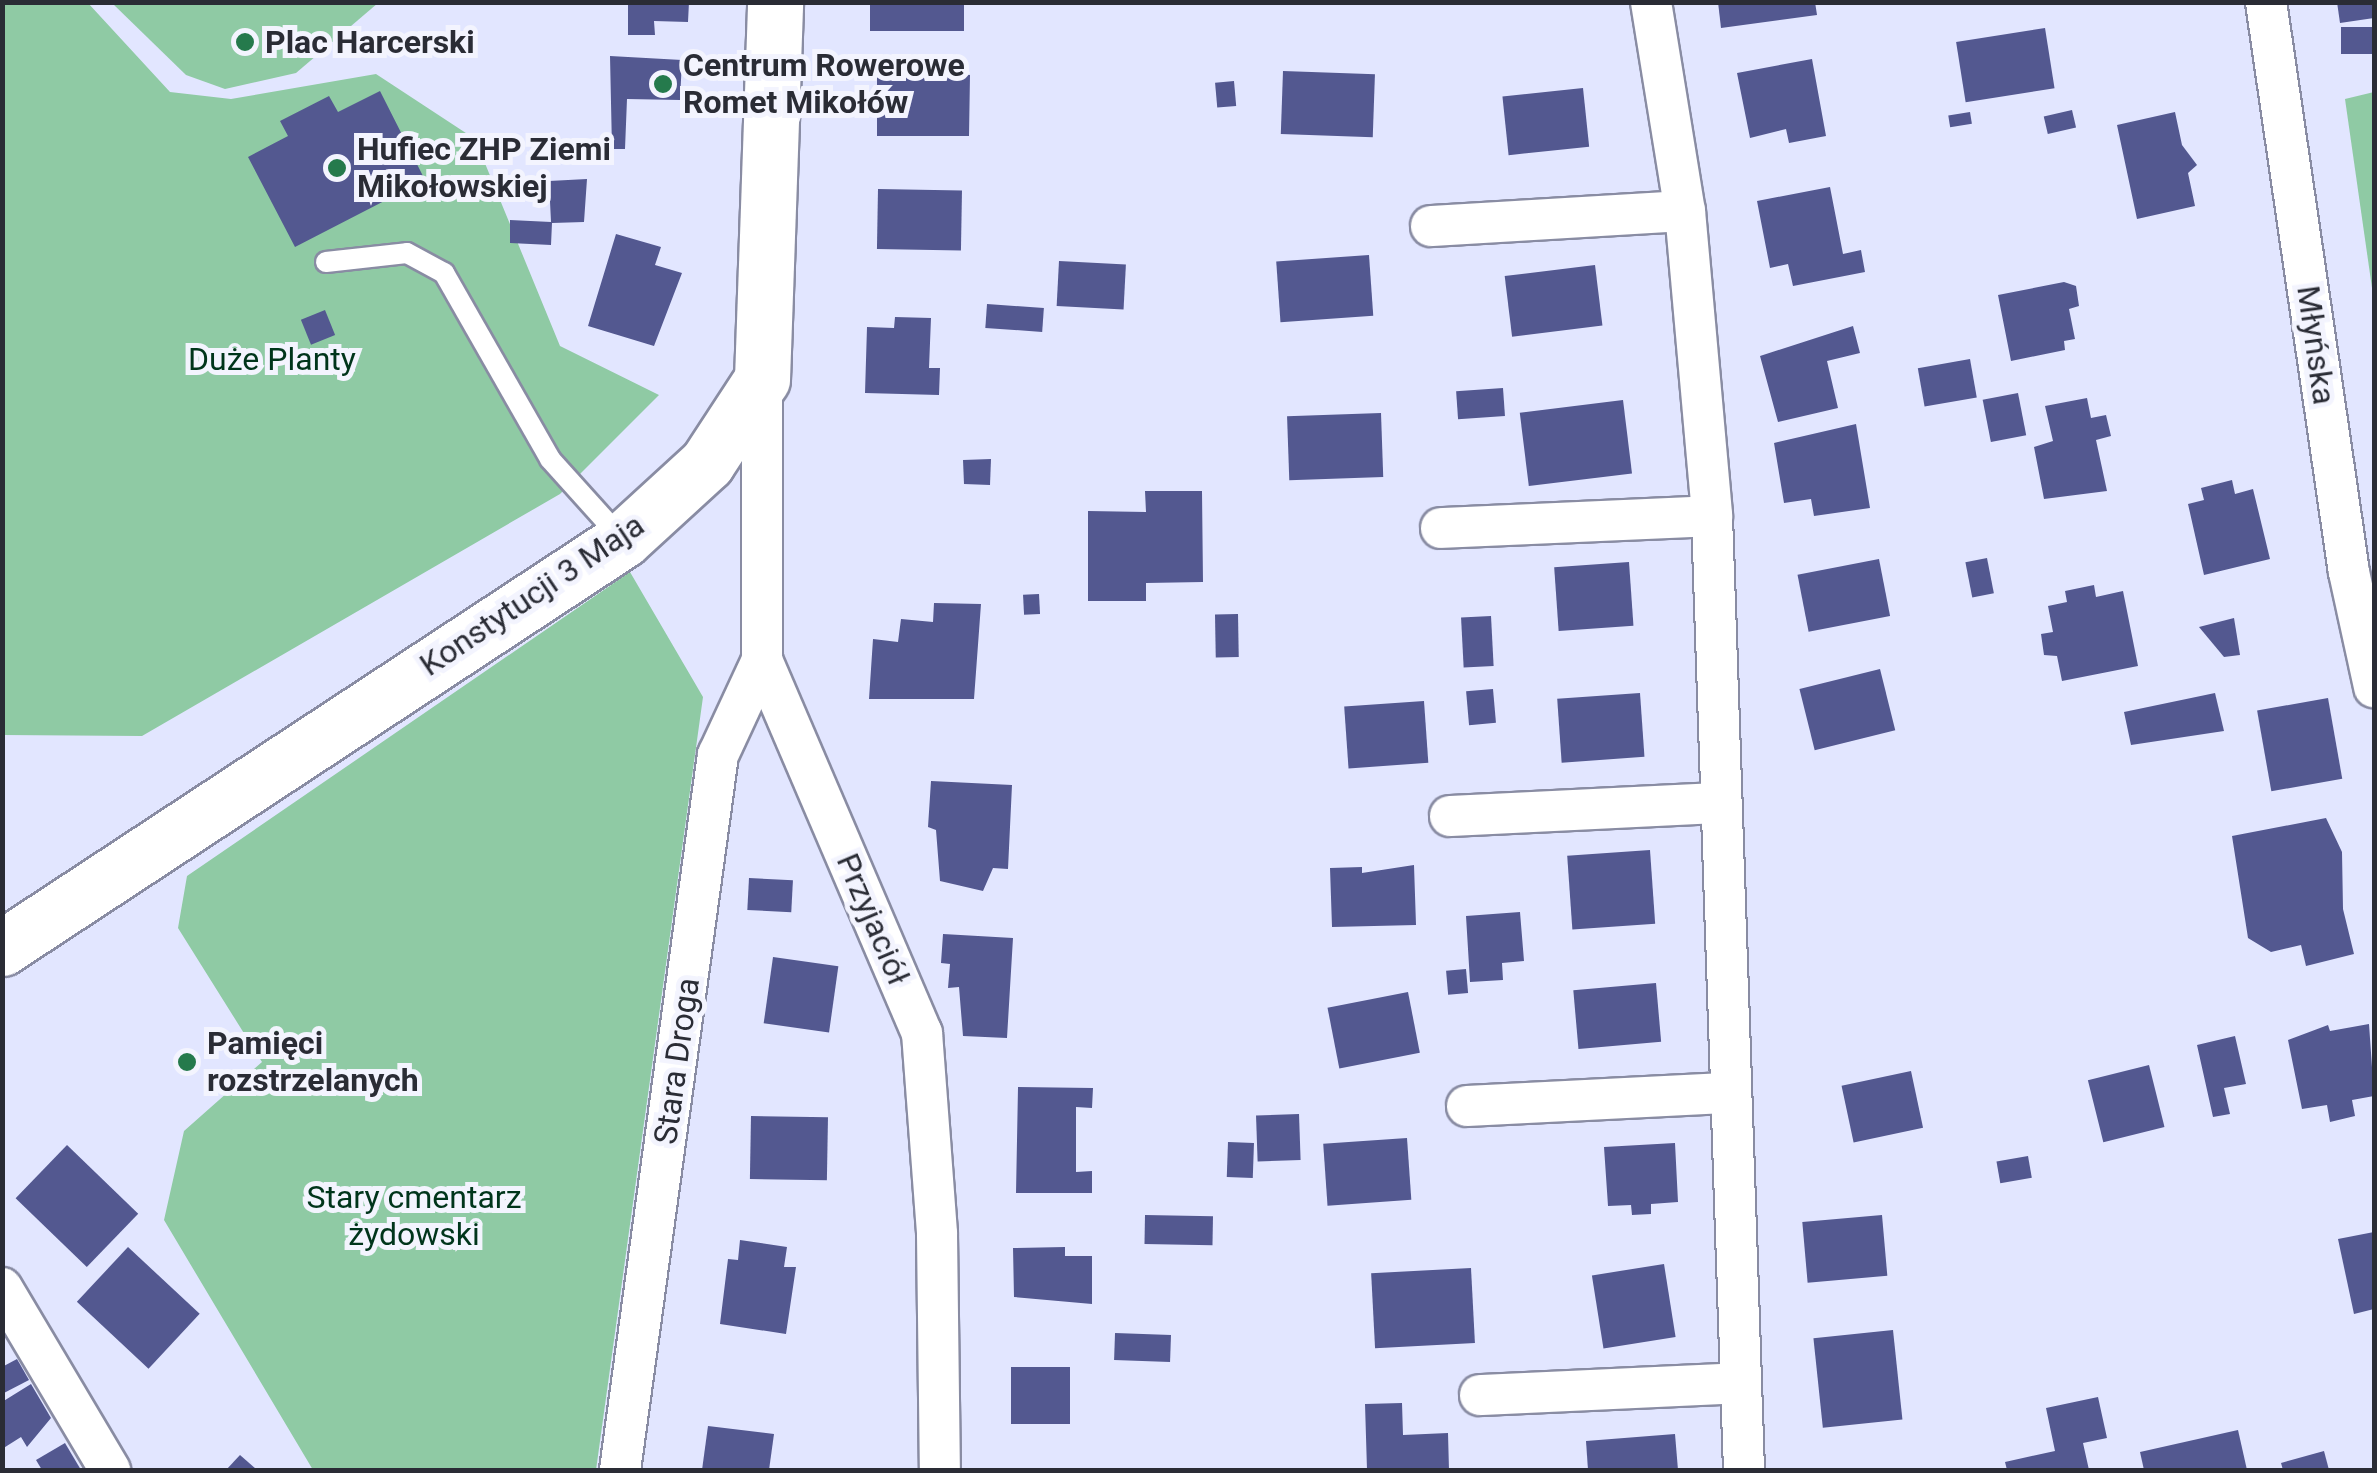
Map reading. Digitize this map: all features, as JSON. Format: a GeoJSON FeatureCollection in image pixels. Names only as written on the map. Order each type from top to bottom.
{"type":"FeatureCollection","features":[{"type":"Feature","properties":{"kind":"street"},"geometry":{"type":"LineString","coordinates":[[762,379],[774,2]]}},
{"type":"Feature","properties":{"kind":"street"},"geometry":{"type":"LineString","coordinates":[[1651,2],[1685,211],[1712,516],[1725,1093],[1744,1470]]}},
{"type":"Feature","properties":{"kind":"street","name":"Młyńska"},"geometry":{"type":"LineString","coordinates":[[2266,2],[2349,572],[2374,686]]}},
{"type":"Feature","properties":{"kind":"street"},"geometry":{"type":"LineString","coordinates":[[1431,226],[1685,211]]}},
{"type":"Feature","properties":{"kind":"street","name":"Konstytucji 3 Maja"},"geometry":{"type":"LineString","coordinates":[[2,948],[623,540],[707,463],[762,379]]}},
{"type":"Feature","properties":{"kind":"street","name":"Przyjaciół"},"geometry":{"type":"LineString","coordinates":[[762,379],[762,660],[922,1033],[938,1234],[940,1470]]}},
{"type":"Feature","properties":{"kind":"street"},"geometry":{"type":"LineString","coordinates":[[1441,528],[1712,516]]}},
{"type":"Feature","properties":{"kind":"street","name":"Stara Droga"},"geometry":{"type":"LineString","coordinates":[[620,1470],[718,755],[762,660]]}},
{"type":"Feature","properties":{"kind":"street"},"geometry":{"type":"LineString","coordinates":[[1450,816],[1718,803]]}},
{"type":"Feature","properties":{"kind":"street"},"geometry":{"type":"LineString","coordinates":[[1466,1106],[1725,1093]]}},
{"type":"Feature","properties":{"kind":"street"},"geometry":{"type":"LineString","coordinates":[[2,1288],[110,1470]]}},
{"type":"Feature","properties":{"kind":"street"},"geometry":{"type":"LineString","coordinates":[[1480,1395],[1740,1383]]}},
{"type":"Feature","properties":{"kind":"lane"},"geometry":{"type":"LineString","coordinates":[[326,262],[407,253],[444,273],[550,459],[623,540]]}},
{"type":"Feature","properties":{"kind":"green space","name":"Duże Planty"},"geometry":{"type":"Polygon","coordinates":[[[3,3],[88,3],[170,92],[231,99],[376,74],[475,139],[560,346],[659,395],[560,494],[142,736],[3,735],[3,3]]]}},
{"type":"Feature","properties":{"kind":"green space","name":"Plac Harcerski"},"geometry":{"type":"Polygon","coordinates":[[[112,3],[378,3],[296,73],[225,89],[186,75],[112,3]]]}},
{"type":"Feature","properties":{"kind":"green space"},"geometry":{"type":"Polygon","coordinates":[[[2374,92],[2374,302],[2345,99],[2374,92]]]}},
{"type":"Feature","properties":{"kind":"green space","name":"Stary cmentarz żydowski"},"geometry":{"type":"Polygon","coordinates":[[[630,572],[703,697],[596,1470],[313,1470],[164,1220],[184,1131],[262,1062],[178,928],[187,876],[630,572]]]}},
{"type":"Feature","properties":{"kind":"building"},"geometry":{"type":"Polygon","coordinates":[[[628,2],[689,2],[688,22],[654,21],[655,35],[628,35],[628,2]]]}},
{"type":"Feature","properties":{"kind":"building"},"geometry":{"type":"Polygon","coordinates":[[[870,2],[964,2],[964,31],[870,31],[870,2]]]}},
{"type":"Feature","properties":{"kind":"building"},"geometry":{"type":"Polygon","coordinates":[[[1718,2],[1815,2],[1817,15],[1721,28],[1718,2]]]}},
{"type":"Feature","properties":{"kind":"building"},"geometry":{"type":"Polygon","coordinates":[[[2337,2],[2374,2],[2374,18],[2340,23],[2337,2]]]}},
{"type":"Feature","properties":{"kind":"building"},"geometry":{"type":"Polygon","coordinates":[[[2341,27],[2374,27],[2374,54],[2341,54],[2341,27]]]}},
{"type":"Feature","properties":{"kind":"building"},"geometry":{"type":"Polygon","coordinates":[[[2045,28],[2055,88],[1966,102],[1956,42],[2045,28]]]}},
{"type":"Feature","properties":{"kind":"building"},"geometry":{"type":"Polygon","coordinates":[[[610,56],[682,60],[680,100],[627,99],[625,149],[612,149],[610,56]]]}},
{"type":"Feature","properties":{"kind":"building"},"geometry":{"type":"Polygon","coordinates":[[[1812,59],[1826,136],[1789,143],[1786,129],[1750,138],[1737,73],[1812,59]]]}},
{"type":"Feature","properties":{"kind":"building"},"geometry":{"type":"Polygon","coordinates":[[[916,67],[970,75],[969,136],[877,136],[877,75],[916,75],[916,67]]]}},
{"type":"Feature","properties":{"kind":"building"},"geometry":{"type":"Polygon","coordinates":[[[1283,71],[1375,74],[1373,137],[1281,134],[1283,71]]]}},
{"type":"Feature","properties":{"kind":"building"},"geometry":{"type":"Polygon","coordinates":[[[1234,81],[1236,106],[1217,108],[1215,83],[1234,81]]]}},
{"type":"Feature","properties":{"kind":"building"},"geometry":{"type":"Polygon","coordinates":[[[1583,88],[1589,147],[1509,155],[1502,96],[1583,88]]]}},
{"type":"Feature","properties":{"kind":"building","name":"Hufiec ZHP Ziemi Mikołowskiej"},"geometry":{"type":"Polygon","coordinates":[[[380,91],[425,180],[295,247],[248,157],[288,136],[280,121],[329,96],[338,112],[380,91]]]}},
{"type":"Feature","properties":{"kind":"building"},"geometry":{"type":"Polygon","coordinates":[[[2072,110],[2076,128],[2048,134],[2044,117],[2072,110]]]}},
{"type":"Feature","properties":{"kind":"building"},"geometry":{"type":"Polygon","coordinates":[[[1970,112],[1972,124],[1950,127],[1948,115],[1970,112]]]}},
{"type":"Feature","properties":{"kind":"building"},"geometry":{"type":"Polygon","coordinates":[[[2175,112],[2182,145],[2197,165],[2188,173],[2195,206],[2137,219],[2117,125],[2175,112]]]}},
{"type":"Feature","properties":{"kind":"building"},"geometry":{"type":"Polygon","coordinates":[[[587,179],[584,222],[552,223],[551,245],[510,243],[510,220],[551,222],[549,181],[587,179]]]}},
{"type":"Feature","properties":{"kind":"building"},"geometry":{"type":"Polygon","coordinates":[[[1830,187],[1843,254],[1861,250],[1865,272],[1793,286],[1788,264],[1770,268],[1757,201],[1830,187]]]}},
{"type":"Feature","properties":{"kind":"building"},"geometry":{"type":"Polygon","coordinates":[[[878,189],[962,190],[961,250],[877,249],[878,189]]]}},
{"type":"Feature","properties":{"kind":"building"},"geometry":{"type":"Polygon","coordinates":[[[616,234],[661,247],[655,265],[682,273],[654,346],[588,326],[616,234]]]}},
{"type":"Feature","properties":{"kind":"building"},"geometry":{"type":"Polygon","coordinates":[[[1369,255],[1373,316],[1280,322],[1276,261],[1369,255]]]}},
{"type":"Feature","properties":{"kind":"building"},"geometry":{"type":"Polygon","coordinates":[[[1059,261],[1126,265],[1124,309],[1057,306],[1059,261]]]}},
{"type":"Feature","properties":{"kind":"building"},"geometry":{"type":"Polygon","coordinates":[[[1595,265],[1602,326],[1512,337],[1505,276],[1595,265]]]}},
{"type":"Feature","properties":{"kind":"building"},"geometry":{"type":"Polygon","coordinates":[[[2064,282],[2076,286],[2079,306],[2069,309],[2075,339],[2064,341],[2065,350],[2011,361],[1998,295],[2064,282]]]}},
{"type":"Feature","properties":{"kind":"building"},"geometry":{"type":"Polygon","coordinates":[[[987,304],[1044,308],[1042,332],[985,328],[987,304]]]}},
{"type":"Feature","properties":{"kind":"building"},"geometry":{"type":"Polygon","coordinates":[[[325,310],[335,335],[311,345],[301,320],[325,310]]]}},
{"type":"Feature","properties":{"kind":"building"},"geometry":{"type":"Polygon","coordinates":[[[895,317],[931,318],[929,368],[940,368],[939,395],[865,393],[867,327],[894,328],[895,317]]]}},
{"type":"Feature","properties":{"kind":"building"},"geometry":{"type":"Polygon","coordinates":[[[1853,326],[1860,353],[1827,361],[1838,408],[1778,422],[1760,356],[1853,326]]]}},
{"type":"Feature","properties":{"kind":"building"},"geometry":{"type":"Polygon","coordinates":[[[1970,359],[1977,397],[1925,407],[1918,368],[1970,359]]]}},
{"type":"Feature","properties":{"kind":"building"},"geometry":{"type":"Polygon","coordinates":[[[1503,388],[1505,416],[1458,419],[1456,391],[1503,388]]]}},
{"type":"Feature","properties":{"kind":"building"},"geometry":{"type":"Polygon","coordinates":[[[2018,393],[2026,435],[1991,442],[1983,400],[2018,393]]]}},
{"type":"Feature","properties":{"kind":"building"},"geometry":{"type":"Polygon","coordinates":[[[2087,398],[2091,418],[2106,415],[2111,436],[2096,440],[2107,491],[2044,499],[2034,447],[2053,441],[2045,406],[2087,398]]]}},
{"type":"Feature","properties":{"kind":"building"},"geometry":{"type":"Polygon","coordinates":[[[1623,400],[1632,473],[1529,486],[1520,413],[1623,400]]]}},
{"type":"Feature","properties":{"kind":"building"},"geometry":{"type":"Polygon","coordinates":[[[1381,413],[1383,477],[1289,480],[1287,416],[1381,413]]]}},
{"type":"Feature","properties":{"kind":"building"},"geometry":{"type":"Polygon","coordinates":[[[1856,424],[1870,508],[1814,516],[1811,499],[1784,503],[1774,443],[1856,424]]]}},
{"type":"Feature","properties":{"kind":"building"},"geometry":{"type":"Polygon","coordinates":[[[991,459],[990,485],[964,484],[963,460],[991,459]]]}},
{"type":"Feature","properties":{"kind":"building"},"geometry":{"type":"Polygon","coordinates":[[[2232,480],[2235,494],[2253,489],[2270,559],[2204,575],[2188,504],[2204,500],[2201,488],[2232,480]]]}},
{"type":"Feature","properties":{"kind":"building"},"geometry":{"type":"Polygon","coordinates":[[[1145,491],[1202,491],[1203,582],[1146,583],[1146,601],[1088,601],[1088,511],[1146,512],[1145,491]]]}},
{"type":"Feature","properties":{"kind":"building"},"geometry":{"type":"Polygon","coordinates":[[[1987,558],[1994,593],[1972,598],[1965,562],[1987,558]]]}},
{"type":"Feature","properties":{"kind":"building"},"geometry":{"type":"Polygon","coordinates":[[[1879,559],[1890,616],[1809,632],[1798,575],[1879,559]]]}},
{"type":"Feature","properties":{"kind":"building"},"geometry":{"type":"Polygon","coordinates":[[[1629,562],[1633,626],[1559,631],[1554,567],[1629,562]]]}},
{"type":"Feature","properties":{"kind":"building"},"geometry":{"type":"Polygon","coordinates":[[[2094,585],[2096,597],[2123,591],[2138,666],[2062,681],[2057,656],[2044,655],[2041,634],[2053,632],[2048,606],[2067,602],[2065,591],[2094,585]]]}},
{"type":"Feature","properties":{"kind":"building"},"geometry":{"type":"Polygon","coordinates":[[[1039,594],[1040,614],[1024,615],[1023,595],[1039,594]]]}},
{"type":"Feature","properties":{"kind":"building"},"geometry":{"type":"Polygon","coordinates":[[[934,603],[981,604],[974,699],[869,699],[873,639],[898,642],[901,619],[933,622],[934,603]]]}},
{"type":"Feature","properties":{"kind":"building"},"geometry":{"type":"Polygon","coordinates":[[[1215,614],[1238,614],[1239,657],[1216,657],[1215,614]]]}},
{"type":"Feature","properties":{"kind":"building"},"geometry":{"type":"Polygon","coordinates":[[[1491,616],[1494,666],[1464,668],[1461,618],[1491,616]]]}},
{"type":"Feature","properties":{"kind":"building"},"geometry":{"type":"Polygon","coordinates":[[[2234,618],[2240,655],[2224,657],[2199,627],[2234,618]]]}},
{"type":"Feature","properties":{"kind":"building"},"geometry":{"type":"Polygon","coordinates":[[[1880,669],[1895,730],[1815,750],[1799,689],[1880,669]]]}},
{"type":"Feature","properties":{"kind":"building"},"geometry":{"type":"Polygon","coordinates":[[[1493,689],[1496,723],[1469,725],[1466,691],[1493,689]]]}},
{"type":"Feature","properties":{"kind":"building"},"geometry":{"type":"Polygon","coordinates":[[[1640,693],[1644,757],[1562,763],[1557,699],[1640,693]]]}},
{"type":"Feature","properties":{"kind":"building"},"geometry":{"type":"Polygon","coordinates":[[[2215,693],[2224,731],[2131,745],[2124,712],[2215,693]]]}},
{"type":"Feature","properties":{"kind":"building"},"geometry":{"type":"Polygon","coordinates":[[[2328,698],[2342,779],[2271,791],[2257,711],[2328,698]]]}},
{"type":"Feature","properties":{"kind":"building"},"geometry":{"type":"Polygon","coordinates":[[[1424,701],[1428,763],[1349,768],[1344,707],[1424,701]]]}},
{"type":"Feature","properties":{"kind":"building"},"geometry":{"type":"Polygon","coordinates":[[[931,781],[1012,785],[1008,869],[993,868],[983,891],[940,881],[936,830],[928,827],[931,781]]]}},
{"type":"Feature","properties":{"kind":"building"},"geometry":{"type":"Polygon","coordinates":[[[2326,818],[2342,852],[2343,909],[2354,954],[2306,966],[2301,945],[2271,952],[2248,938],[2232,836],[2326,818]]]}},
{"type":"Feature","properties":{"kind":"building"},"geometry":{"type":"Polygon","coordinates":[[[1650,850],[1655,924],[1572,930],[1567,856],[1650,850]]]}},
{"type":"Feature","properties":{"kind":"building"},"geometry":{"type":"Polygon","coordinates":[[[1414,865],[1416,925],[1332,927],[1330,868],[1362,867],[1362,873],[1414,865]]]}},
{"type":"Feature","properties":{"kind":"building"},"geometry":{"type":"Polygon","coordinates":[[[749,878],[793,880],[791,912],[747,910],[749,878]]]}},
{"type":"Feature","properties":{"kind":"building"},"geometry":{"type":"Polygon","coordinates":[[[1520,912],[1524,961],[1502,963],[1503,980],[1470,982],[1466,916],[1520,912]]]}},
{"type":"Feature","properties":{"kind":"building"},"geometry":{"type":"Polygon","coordinates":[[[943,934],[1013,938],[1007,1038],[963,1036],[959,987],[948,988],[950,964],[941,963],[943,934]]]}},
{"type":"Feature","properties":{"kind":"building"},"geometry":{"type":"Polygon","coordinates":[[[773,957],[838,966],[829,1033],[764,1023],[773,957]]]}},
{"type":"Feature","properties":{"kind":"building"},"geometry":{"type":"Polygon","coordinates":[[[1466,969],[1468,993],[1448,995],[1446,971],[1466,969]]]}},
{"type":"Feature","properties":{"kind":"building"},"geometry":{"type":"Polygon","coordinates":[[[1656,983],[1661,1042],[1578,1049],[1573,990],[1656,983]]]}},
{"type":"Feature","properties":{"kind":"building"},"geometry":{"type":"Polygon","coordinates":[[[1408,992],[1420,1053],[1339,1069],[1328,1008],[1408,992]]]}},
{"type":"Feature","properties":{"kind":"building"},"geometry":{"type":"Polygon","coordinates":[[[2369,1024],[2374,1096],[2352,1100],[2355,1116],[2330,1122],[2327,1105],[2302,1109],[2288,1040],[2328,1025],[2330,1031],[2369,1024]]]}},
{"type":"Feature","properties":{"kind":"building"},"geometry":{"type":"Polygon","coordinates":[[[2235,1036],[2246,1084],[2224,1088],[2230,1114],[2213,1117],[2197,1045],[2235,1036]]]}},
{"type":"Feature","properties":{"kind":"building"},"geometry":{"type":"Polygon","coordinates":[[[2149,1065],[2164,1127],[2103,1142],[2088,1080],[2149,1065]]]}},
{"type":"Feature","properties":{"kind":"building"},"geometry":{"type":"Polygon","coordinates":[[[1911,1071],[1923,1128],[1854,1142],[1842,1086],[1911,1071]]]}},
{"type":"Feature","properties":{"kind":"building"},"geometry":{"type":"Polygon","coordinates":[[[1018,1087],[1093,1088],[1092,1108],[1076,1107],[1076,1172],[1092,1171],[1092,1193],[1016,1193],[1018,1087]]]}},
{"type":"Feature","properties":{"kind":"building"},"geometry":{"type":"Polygon","coordinates":[[[1299,1114],[1301,1160],[1258,1161],[1256,1116],[1299,1114]]]}},
{"type":"Feature","properties":{"kind":"building"},"geometry":{"type":"Polygon","coordinates":[[[751,1116],[828,1117],[827,1180],[750,1179],[751,1116]]]}},
{"type":"Feature","properties":{"kind":"building"},"geometry":{"type":"Polygon","coordinates":[[[1407,1138],[1411,1200],[1328,1206],[1323,1144],[1407,1138]]]}},
{"type":"Feature","properties":{"kind":"building"},"geometry":{"type":"Polygon","coordinates":[[[1228,1142],[1254,1143],[1253,1178],[1227,1177],[1228,1142]]]}},
{"type":"Feature","properties":{"kind":"building"},"geometry":{"type":"Polygon","coordinates":[[[1675,1143],[1678,1202],[1651,1204],[1651,1214],[1632,1215],[1631,1205],[1608,1206],[1604,1147],[1675,1143]]]}},
{"type":"Feature","properties":{"kind":"building"},"geometry":{"type":"Polygon","coordinates":[[[67,1145],[138,1214],[87,1267],[16,1198],[67,1145]]]}},
{"type":"Feature","properties":{"kind":"building"},"geometry":{"type":"Polygon","coordinates":[[[2028,1156],[2032,1178],[2000,1183],[1996,1162],[2028,1156]]]}},
{"type":"Feature","properties":{"kind":"building"},"geometry":{"type":"Polygon","coordinates":[[[1145,1215],[1213,1216],[1212,1245],[1144,1244],[1145,1215]]]}},
{"type":"Feature","properties":{"kind":"building"},"geometry":{"type":"Polygon","coordinates":[[[1882,1215],[1887,1276],[1808,1283],[1802,1222],[1882,1215]]]}},
{"type":"Feature","properties":{"kind":"building"},"geometry":{"type":"Polygon","coordinates":[[[2374,1232],[2374,1309],[2354,1314],[2338,1239],[2374,1232]]]}},
{"type":"Feature","properties":{"kind":"building"},"geometry":{"type":"Polygon","coordinates":[[[740,1240],[787,1247],[784,1267],[796,1267],[786,1334],[720,1324],[728,1259],[738,1260],[740,1240]]]}},
{"type":"Feature","properties":{"kind":"building"},"geometry":{"type":"Polygon","coordinates":[[[128,1247],[200,1314],[149,1369],[77,1302],[128,1247]]]}},
{"type":"Feature","properties":{"kind":"building"},"geometry":{"type":"Polygon","coordinates":[[[1065,1247],[1065,1256],[1092,1256],[1092,1304],[1014,1297],[1013,1248],[1065,1247]]]}},
{"type":"Feature","properties":{"kind":"building"},"geometry":{"type":"Polygon","coordinates":[[[1664,1264],[1676,1337],[1603,1349],[1592,1275],[1664,1264]]]}},
{"type":"Feature","properties":{"kind":"building"},"geometry":{"type":"Polygon","coordinates":[[[1471,1268],[1475,1343],[1375,1348],[1371,1273],[1471,1268]]]}},
{"type":"Feature","properties":{"kind":"building"},"geometry":{"type":"Polygon","coordinates":[[[1893,1330],[1902,1420],[1823,1428],[1813,1338],[1893,1330]]]}},
{"type":"Feature","properties":{"kind":"building"},"geometry":{"type":"Polygon","coordinates":[[[1115,1333],[1171,1335],[1170,1362],[1114,1360],[1115,1333]]]}},
{"type":"Feature","properties":{"kind":"building"},"geometry":{"type":"Polygon","coordinates":[[[17,1359],[29,1380],[2,1394],[2,1367],[17,1359]]]}},
{"type":"Feature","properties":{"kind":"building"},"geometry":{"type":"Polygon","coordinates":[[[1011,1367],[1070,1367],[1070,1424],[1011,1424],[1011,1367]]]}},
{"type":"Feature","properties":{"kind":"building"},"geometry":{"type":"Polygon","coordinates":[[[31,1384],[51,1418],[27,1447],[21,1437],[2,1449],[2,1402],[31,1384]]]}},
{"type":"Feature","properties":{"kind":"building"},"geometry":{"type":"Polygon","coordinates":[[[2098,1397],[2107,1438],[2083,1443],[2089,1470],[2007,1470],[2005,1462],[2055,1451],[2046,1408],[2098,1397]]]}},
{"type":"Feature","properties":{"kind":"building"},"geometry":{"type":"Polygon","coordinates":[[[1402,1403],[1403,1435],[1448,1433],[1449,1470],[1367,1470],[1365,1404],[1402,1403]]]}},
{"type":"Feature","properties":{"kind":"building"},"geometry":{"type":"Polygon","coordinates":[[[708,1426],[774,1434],[769,1470],[702,1470],[708,1426]]]}},
{"type":"Feature","properties":{"kind":"building"},"geometry":{"type":"Polygon","coordinates":[[[2238,1430],[2247,1470],[2144,1470],[2140,1452],[2238,1430]]]}},
{"type":"Feature","properties":{"kind":"building"},"geometry":{"type":"Polygon","coordinates":[[[1675,1434],[1678,1470],[1588,1470],[1586,1441],[1675,1434]]]}},
{"type":"Feature","properties":{"kind":"building"},"geometry":{"type":"Polygon","coordinates":[[[65,1443],[81,1470],[42,1470],[36,1460],[65,1443]]]}},
{"type":"Feature","properties":{"kind":"building"},"geometry":{"type":"Polygon","coordinates":[[[2324,1451],[2329,1470],[2283,1470],[2281,1463],[2324,1451]]]}},
{"type":"Feature","properties":{"kind":"building"},"geometry":{"type":"Polygon","coordinates":[[[240,1455],[257,1470],[226,1470],[240,1455]]]}},
{"type":"Feature","properties":{"kind":"place","name":"Plac Harcerski"},"geometry":{"type":"Point","coordinates":[245,42]}},
{"type":"Feature","properties":{"kind":"place","name":"Centrum Rowerowe Romet Mikołów"},"geometry":{"type":"Point","coordinates":[663,84]}},
{"type":"Feature","properties":{"kind":"place","name":"Hufiec ZHP Ziemi Mikołowskiej"},"geometry":{"type":"Point","coordinates":[337,168]}},
{"type":"Feature","properties":{"kind":"place","name":"Pamięci rozstrzelanych"},"geometry":{"type":"Point","coordinates":[187,1062]}}]}
